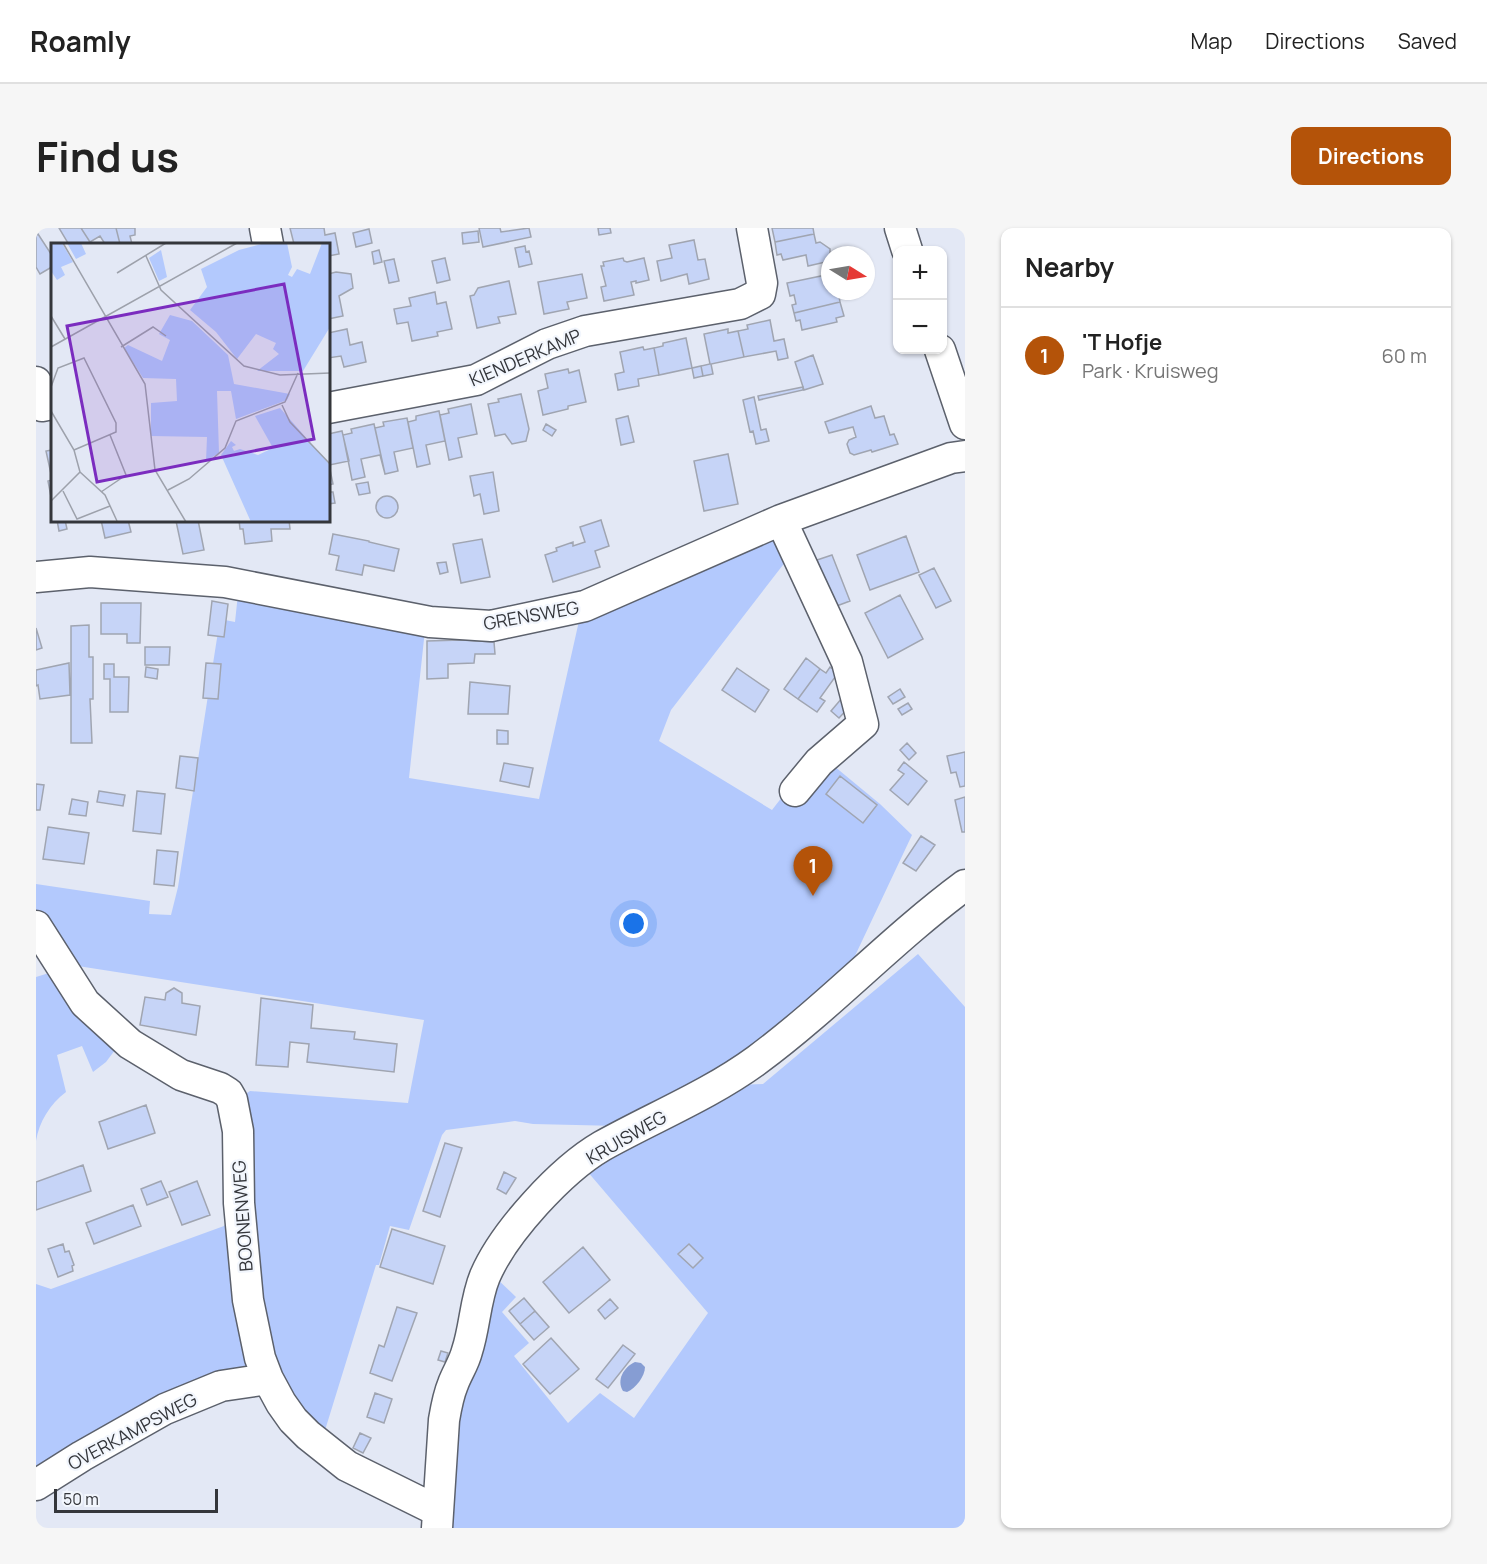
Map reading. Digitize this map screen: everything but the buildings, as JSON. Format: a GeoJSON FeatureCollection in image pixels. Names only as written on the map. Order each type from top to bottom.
{"type":"FeatureCollection","features":[{"type":"Feature","properties":{"kind":"street"},"geometry":{"type":"LineString","coordinates":[[265,228],[268,243]]}},
{"type":"Feature","properties":{"kind":"street","name":"KIENDERKAMP"},"geometry":{"type":"LineString","coordinates":[[330,408],[477,380],[547,344],[585,331],[740,304],[760,294],[762,284],[752,228]]}},
{"type":"Feature","properties":{"kind":"street"},"geometry":{"type":"LineString","coordinates":[[900,228],[906,246]]}},
{"type":"Feature","properties":{"kind":"street"},"geometry":{"type":"LineString","coordinates":[[941,354],[965,424]]}},
{"type":"Feature","properties":{"kind":"street"},"geometry":{"type":"LineString","coordinates":[[36,382],[42,406],[51,404]]}},
{"type":"Feature","properties":{"kind":"street","name":"GRENSWEG"},"geometry":{"type":"LineString","coordinates":[[36,577],[90,573],[225,582],[430,622],[491,626],[585,606],[781,520],[951,458],[965,456]]}},
{"type":"Feature","properties":{"kind":"street"},"geometry":{"type":"LineString","coordinates":[[781,520],[847,662],[863,724],[819,762],[795,791]]}},
{"type":"Feature","properties":{"kind":"street","name":"KRUISWEG"},"geometry":{"type":"LineString","coordinates":[[438,1519],[447,1402],[453,1383],[465,1360],[478,1296],[498,1253],[537,1203],[568,1172],[600,1147],[703,1094],[739,1073],[775,1047],[965,885]]}},
{"type":"Feature","properties":{"kind":"street","name":"BOONENWEG"},"geometry":{"type":"LineString","coordinates":[[36,926],[85,1003],[130,1044],[181,1075],[220,1088],[228,1093],[232,1100],[238,1131],[239,1203],[248,1300],[260,1358],[268,1379],[293,1420],[330,1453],[438,1519]]}},
{"type":"Feature","properties":{"kind":"street","name":"OVERKAMPSWEG"},"geometry":{"type":"LineString","coordinates":[[36,1485],[165,1409],[221,1386],[268,1379]]}},
{"type":"Feature","properties":{"kind":"shaded area"},"geometry":{"type":"Polygon","coordinates":[[[776,533],[786,561],[671,710],[659,741],[772,810],[817,752],[880,804],[912,835],[854,958],[773,1037],[619,1126],[533,1124],[515,1121],[446,1130],[442,1135],[409,1230],[390,1226],[322,1440],[265,1360],[238,1099],[250,1091],[408,1103],[424,1020],[65,964],[36,914],[36,884],[150,901],[149,914],[171,915],[178,887],[220,619],[235,622],[238,594],[425,630],[409,778],[539,799],[581,612],[776,533]]]}},
{"type":"Feature","properties":{"kind":"shaded area"},"geometry":{"type":"Polygon","coordinates":[[[918,954],[965,1007],[965,1528],[442,1528],[451,1419],[494,1276],[516,1297],[502,1312],[529,1343],[514,1356],[568,1423],[600,1393],[634,1418],[708,1313],[587,1171],[737,1085],[763,1084],[918,954]]]}},
{"type":"Feature","properties":{"kind":"shaded area"},"geometry":{"type":"Polygon","coordinates":[[[49,973],[118,1046],[106,1062],[93,1072],[82,1046],[57,1055],[66,1092],[46,1114],[36,1141],[36,977],[49,973]]]}},
{"type":"Feature","properties":{"kind":"shaded area"},"geometry":{"type":"Polygon","coordinates":[[[233,1214],[253,1367],[36,1478],[36,1284],[51,1289],[224,1226],[233,1214]]]}},
{"type":"Feature","properties":{"kind":"shaded area"},"geometry":{"type":"Polygon","coordinates":[[[635,1362],[645,1367],[643,1374],[634,1388],[627,1392],[623,1391],[620,1383],[622,1374],[635,1362]]]}},
{"type":"Feature","properties":{"kind":"place","name":"'T Hofje"},"geometry":{"type":"Point","coordinates":[813,896]}}]}
